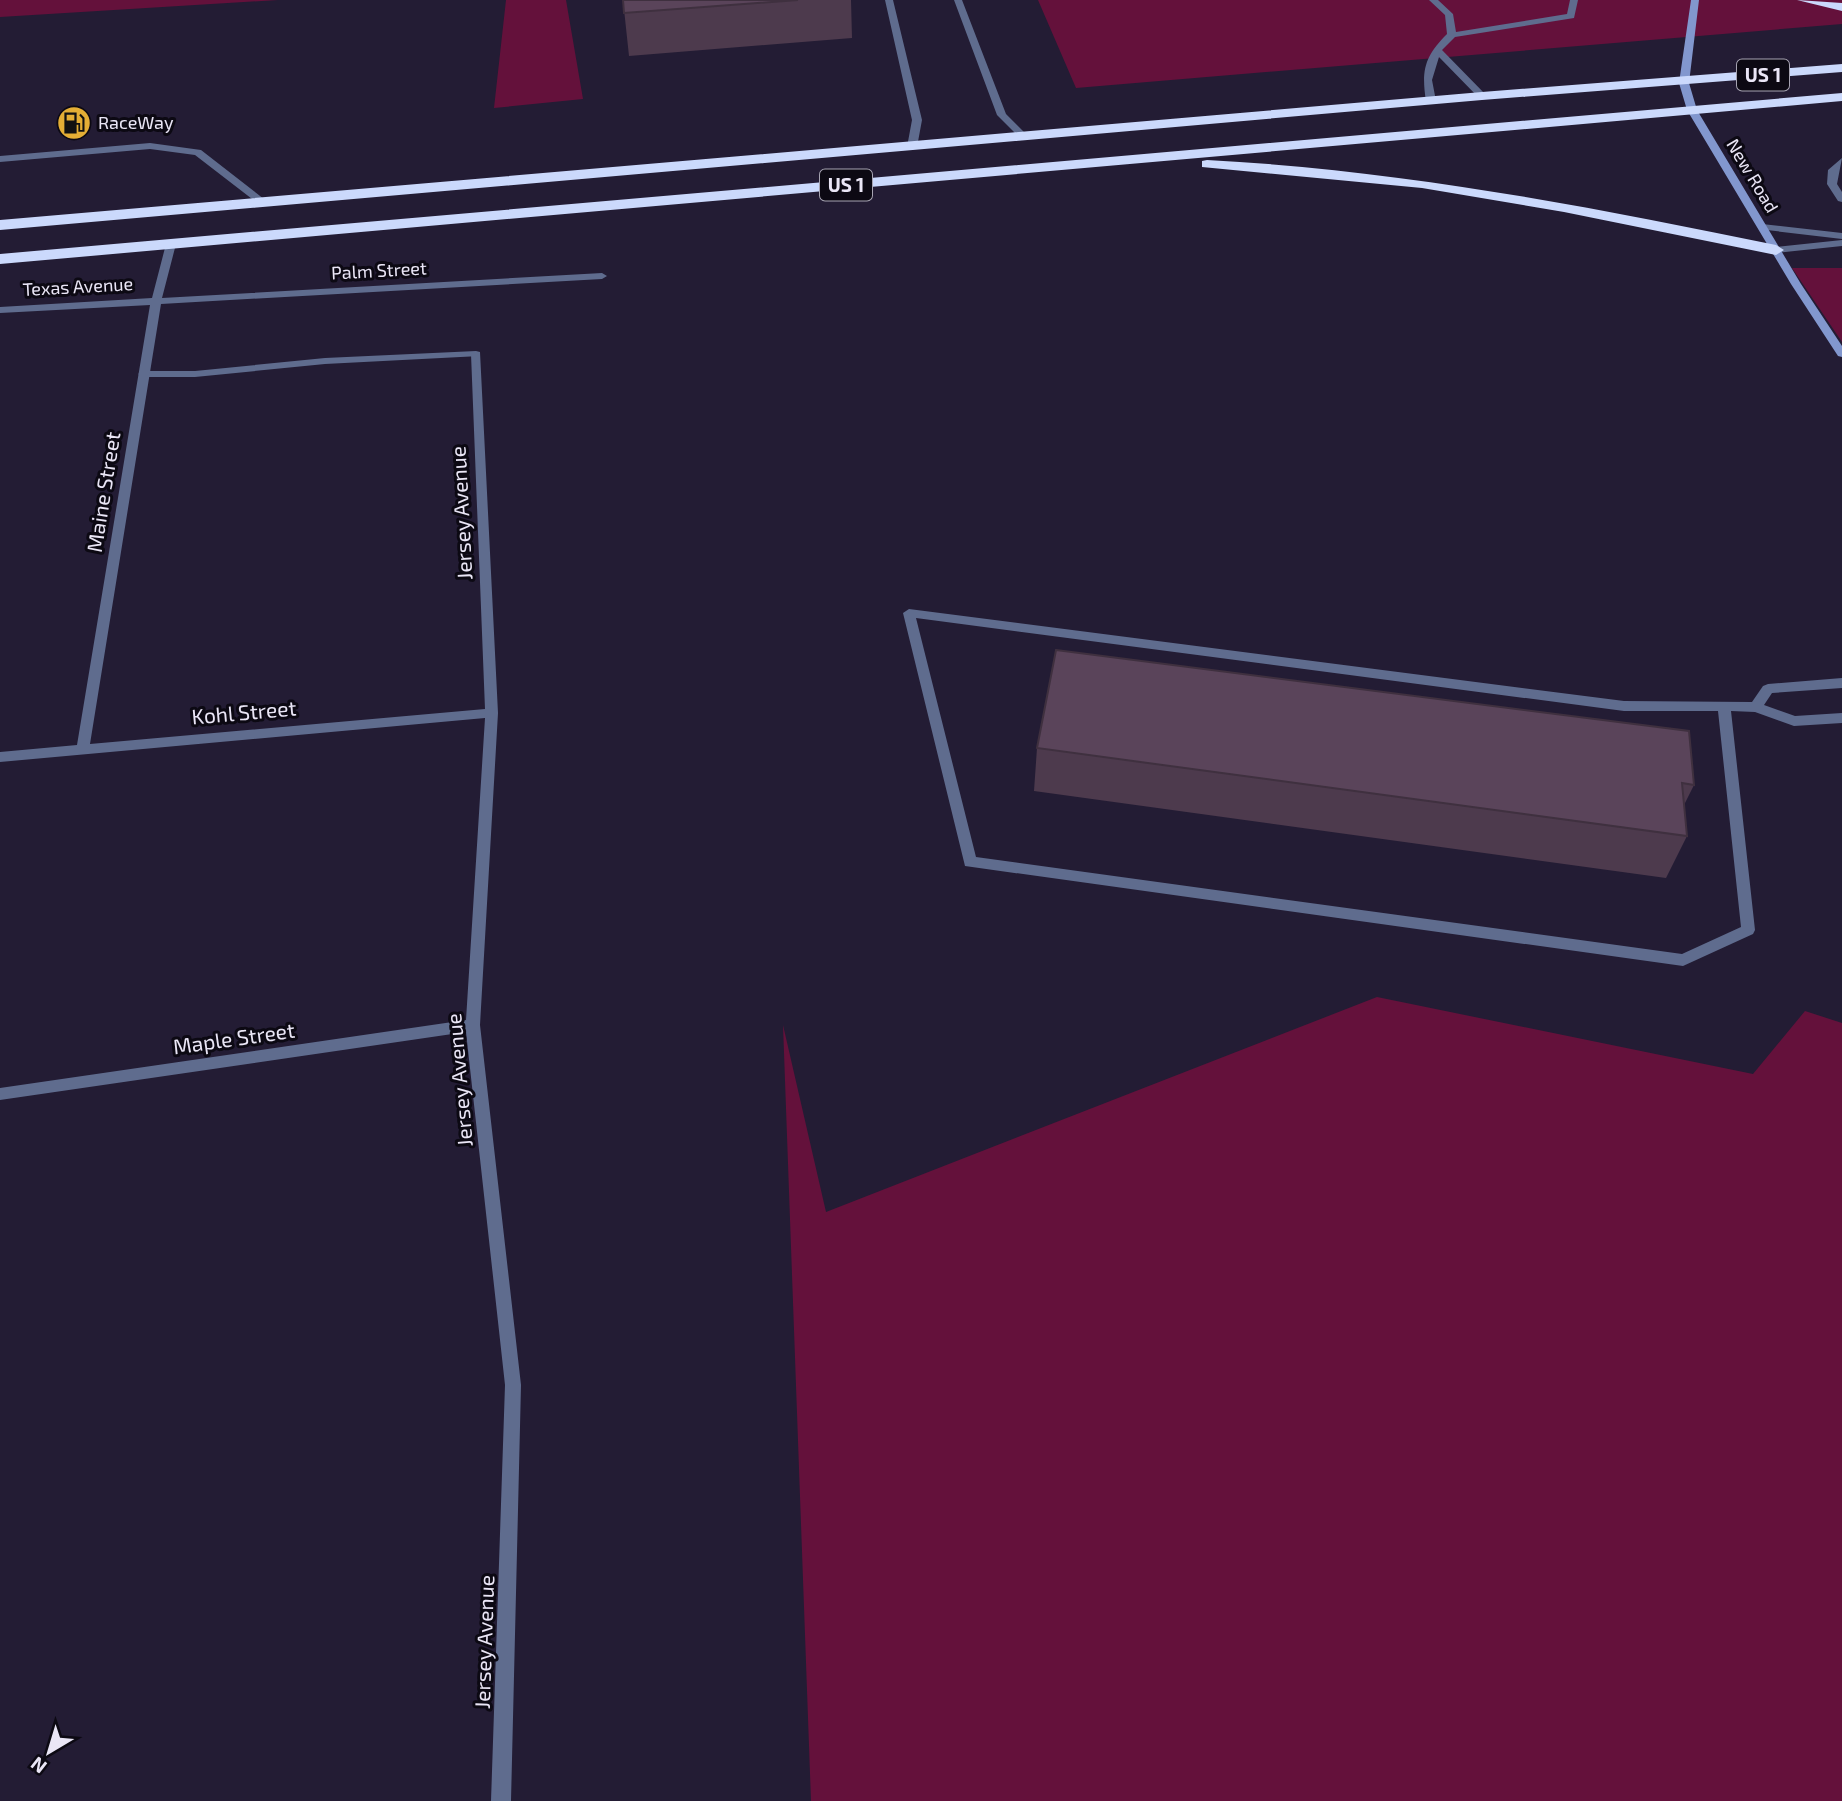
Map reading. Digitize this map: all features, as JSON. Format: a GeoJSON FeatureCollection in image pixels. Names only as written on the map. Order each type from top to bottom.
{"type":"FeatureCollection","features":[{"type":"Feature","properties":{"kind":"highway"},"geometry":{"type":"LineString","coordinates":[[1804,0],[1842,6]]}},
{"type":"Feature","properties":{"kind":"highway","name":"US 1"},"geometry":{"type":"LineString","coordinates":[[0,225],[1026,138],[1482,96],[1684,83],[1842,68]]}},
{"type":"Feature","properties":{"kind":"highway","name":"US 1"},"geometry":{"type":"LineString","coordinates":[[0,259],[1842,97]]}},
{"type":"Feature","properties":{"kind":"highway"},"geometry":{"type":"LineString","coordinates":[[1110,161],[1284,167],[1346,172],[1570,209],[1776,250]]}},
{"type":"Feature","properties":{"kind":"street"},"geometry":{"type":"LineString","coordinates":[[889,0],[917,120],[912,147]]}},
{"type":"Feature","properties":{"kind":"street"},"geometry":{"type":"LineString","coordinates":[[958,0],[1002,115],[1026,138]]}},
{"type":"Feature","properties":{"kind":"street"},"geometry":{"type":"LineString","coordinates":[[1433,0],[1449,14],[1452,35]]}},
{"type":"Feature","properties":{"kind":"street"},"geometry":{"type":"LineString","coordinates":[[1431,101],[1427,80],[1437,50],[1452,35],[1571,16],[1574,0]]}},
{"type":"Feature","properties":{"kind":"street","name":"New Road"},"geometry":{"type":"LineString","coordinates":[[1695,0],[1684,83],[1692,110],[1842,354]]}},
{"type":"Feature","properties":{"kind":"street"},"geometry":{"type":"LineString","coordinates":[[1437,50],[1482,96]]}},
{"type":"Feature","properties":{"kind":"street"},"geometry":{"type":"LineString","coordinates":[[0,159],[150,146],[198,152],[264,203]]}},
{"type":"Feature","properties":{"kind":"street"},"geometry":{"type":"LineString","coordinates":[[1842,161],[1833,170],[1832,184],[1842,198]]}},
{"type":"Feature","properties":{"kind":"street"},"geometry":{"type":"LineString","coordinates":[[1762,227],[1842,236]]}},
{"type":"Feature","properties":{"kind":"street"},"geometry":{"type":"LineString","coordinates":[[1776,250],[1842,243]]}},
{"type":"Feature","properties":{"kind":"street","name":"Maine Street"},"geometry":{"type":"LineString","coordinates":[[83,748],[153,313],[171,244]]}},
{"type":"Feature","properties":{"kind":"street","name":"Palm Street"},"geometry":{"type":"LineString","coordinates":[[158,300],[602,276]]}},
{"type":"Feature","properties":{"kind":"street","name":"Texas Avenue"},"geometry":{"type":"LineString","coordinates":[[0,310],[158,300]]}},
{"type":"Feature","properties":{"kind":"street","name":"Jersey Avenue"},"geometry":{"type":"LineString","coordinates":[[143,374],[195,374],[325,362],[476,354],[492,713],[473,1026],[513,1385],[501,1801]]}},
{"type":"Feature","properties":{"kind":"street"},"geometry":{"type":"LineString","coordinates":[[1724,706],[1748,930],[1683,960],[970,862],[909,613],[1624,706],[1724,706],[1756,707],[1794,721],[1842,718]]}},
{"type":"Feature","properties":{"kind":"street"},"geometry":{"type":"LineString","coordinates":[[1756,707],[1768,689],[1842,683]]}},
{"type":"Feature","properties":{"kind":"street","name":"Kohl Street"},"geometry":{"type":"LineString","coordinates":[[0,757],[492,713]]}},
{"type":"Feature","properties":{"kind":"street","name":"Maple Street"},"geometry":{"type":"LineString","coordinates":[[0,1094],[473,1026]]}},
{"type":"Feature","properties":{"kind":"shaded area"},"geometry":{"type":"Polygon","coordinates":[[[0,0],[278,0],[0,17],[0,0]]]}},
{"type":"Feature","properties":{"kind":"shaded area"},"geometry":{"type":"Polygon","coordinates":[[[506,0],[566,0],[583,99],[494,108],[506,0]]]}},
{"type":"Feature","properties":{"kind":"shaded area"},"geometry":{"type":"Polygon","coordinates":[[[1038,0],[1842,0],[1842,24],[1076,88],[1038,0]]]}},
{"type":"Feature","properties":{"kind":"shaded area"},"geometry":{"type":"Polygon","coordinates":[[[1792,268],[1842,268],[1842,342],[1792,268]]]}},
{"type":"Feature","properties":{"kind":"shaded area"},"geometry":{"type":"Polygon","coordinates":[[[1377,997],[1753,1074],[1805,1011],[1842,1023],[1842,1801],[811,1801],[783,1025],[826,1212],[1377,997]]]}},
{"type":"Feature","properties":{"kind":"building"},"geometry":{"type":"Polygon","coordinates":[[[623,0],[798,0],[624,13],[623,0]]]}},
{"type":"Feature","properties":{"kind":"building"},"geometry":{"type":"Polygon","coordinates":[[[1056,650],[1689,731],[1694,785],[1682,783],[1687,836],[1037,748],[1056,650]]]}},
{"type":"Feature","properties":{"kind":"place","name":"RaceWay"},"geometry":{"type":"Point","coordinates":[74,123]}}]}
